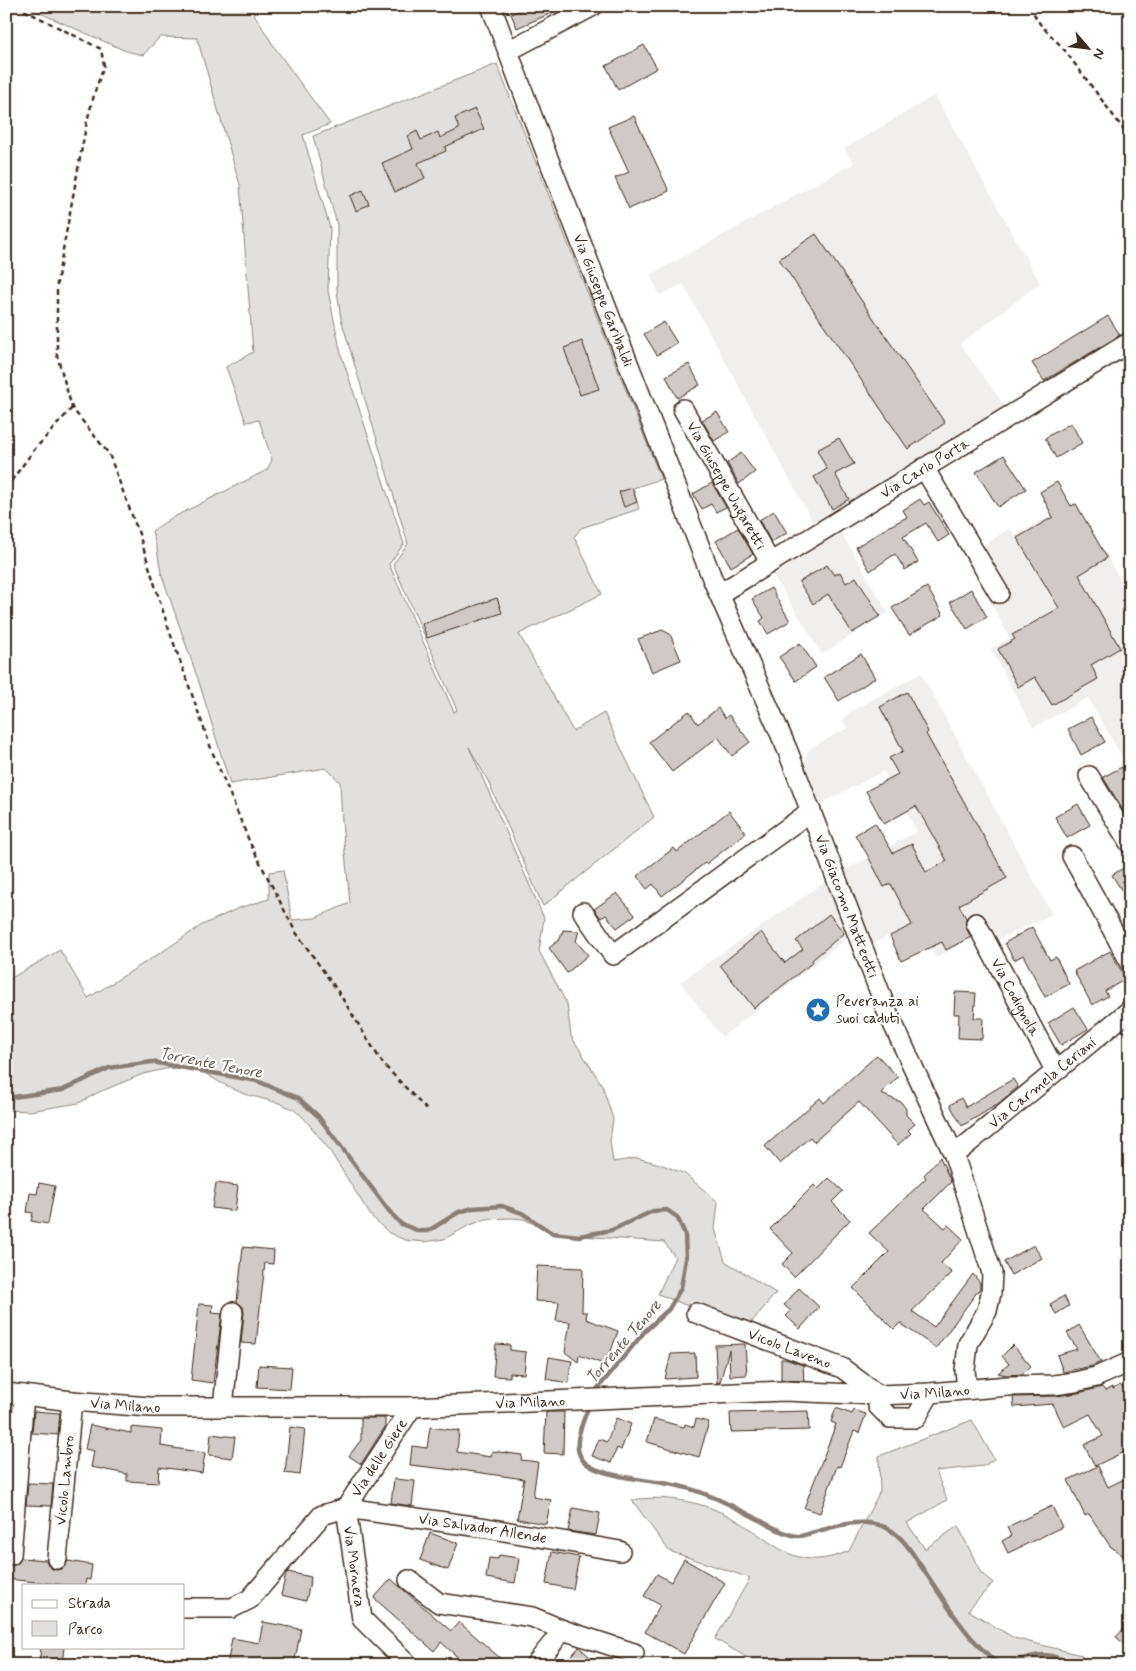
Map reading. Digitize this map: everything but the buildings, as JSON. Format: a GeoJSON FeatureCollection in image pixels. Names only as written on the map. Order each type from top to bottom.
{"type":"FeatureCollection","features":[{"type":"Feature","properties":{"kind":"street","name":"Via Giuseppe Garibaldi"},"geometry":{"type":"LineString","coordinates":[[491,6],[543,145],[719,594]]}},
{"type":"Feature","properties":{"kind":"street"},"geometry":{"type":"LineString","coordinates":[[508,51],[593,6]]}},
{"type":"Feature","properties":{"kind":"street","name":"Via Carlo Porta"},"geometry":{"type":"LineString","coordinates":[[719,594],[1130,342]]}},
{"type":"Feature","properties":{"kind":"street","name":"Via Giuseppe Ungaretti"},"geometry":{"type":"LineString","coordinates":[[683,409],[770,562]]}},
{"type":"Feature","properties":{"kind":"street"},"geometry":{"type":"LineString","coordinates":[[924,468],[999,593]]}},
{"type":"Feature","properties":{"kind":"street","name":"Via Giacomo Matteotti"},"geometry":{"type":"LineString","coordinates":[[719,594],[787,748],[887,1011],[954,1155],[992,1273],[991,1293],[987,1311],[968,1344],[965,1370],[967,1389]]}},
{"type":"Feature","properties":{"kind":"street"},"geometry":{"type":"LineString","coordinates":[[1090,776],[1130,844]]}},
{"type":"Feature","properties":{"kind":"street"},"geometry":{"type":"LineString","coordinates":[[583,912],[614,955],[811,811]]}},
{"type":"Feature","properties":{"kind":"street"},"geometry":{"type":"LineString","coordinates":[[1072,856],[1130,962]]}},
{"type":"Feature","properties":{"kind":"street","name":"Via Codignola"},"geometry":{"type":"LineString","coordinates":[[976,923],[1055,1070]]}},
{"type":"Feature","properties":{"kind":"street","name":"Via Carmela Ceriani"},"geometry":{"type":"LineString","coordinates":[[954,1155],[1130,1010]]}},
{"type":"Feature","properties":{"kind":"street"},"geometry":{"type":"LineString","coordinates":[[223,1407],[233,1312]]}},
{"type":"Feature","properties":{"kind":"street","name":"Vicolo Laveno"},"geometry":{"type":"LineString","coordinates":[[696,1313],[842,1368],[878,1395]]}},
{"type":"Feature","properties":{"kind":"street","name":"Via Milano"},"geometry":{"type":"LineString","coordinates":[[15,1394],[72,1401],[150,1407],[412,1407],[784,1390],[878,1395],[930,1393],[967,1389],[1054,1385],[1126,1370]]}},
{"type":"Feature","properties":{"kind":"street"},"geometry":{"type":"LineString","coordinates":[[11,1555],[15,1394]]}},
{"type":"Feature","properties":{"kind":"street","name":"Vicolo Lambro"},"geometry":{"type":"LineString","coordinates":[[57,1559],[72,1401]]}},
{"type":"Feature","properties":{"kind":"street","name":"Via delle Giere"},"geometry":{"type":"LineString","coordinates":[[346,1508],[412,1407]]}},
{"type":"Feature","properties":{"kind":"street"},"geometry":{"type":"LineString","coordinates":[[185,1608],[232,1608],[250,1599],[322,1515],[346,1508]]}},
{"type":"Feature","properties":{"kind":"street","name":"Via Salvador Allende"},"geometry":{"type":"LineString","coordinates":[[346,1508],[487,1528],[620,1551]]}},
{"type":"Feature","properties":{"kind":"street","name":"Via Mornera"},"geometry":{"type":"LineString","coordinates":[[346,1508],[362,1619],[409,1665]]}},
{"type":"Feature","properties":{"kind":"street"},"geometry":{"type":"LineString","coordinates":[[409,1580],[439,1603],[532,1617],[563,1630],[634,1653]]}},
{"type":"Feature","properties":{"kind":"street"},"geometry":{"type":"LineString","coordinates":[[535,1665],[563,1630]]}},
{"type":"Feature","properties":{"kind":"path"},"geometry":{"type":"LineString","coordinates":[[16,6],[101,49],[104,66],[96,88],[88,121],[57,282],[57,355],[72,408],[109,454],[139,534],[168,627],[212,751],[250,843],[295,931],[339,993],[383,1064],[427,1110]]}},
{"type":"Feature","properties":{"kind":"path"},"geometry":{"type":"LineString","coordinates":[[1029,6],[1040,24],[1063,48],[1130,138]]}},
{"type":"Feature","properties":{"kind":"path"},"geometry":{"type":"LineString","coordinates":[[6,488],[34,450],[72,408]]}},
{"type":"Feature","properties":{"kind":"shaded area"},"geometry":{"type":"Polygon","coordinates":[[[935,95],[1040,283],[960,344],[1007,409],[833,518],[888,613],[822,654],[773,575],[825,542],[683,284],[660,295],[650,275],[854,163],[844,149],[935,95]]]}},
{"type":"Feature","properties":{"kind":"shaded area"},"geometry":{"type":"Polygon","coordinates":[[[1075,501],[1130,597],[1130,771],[1088,698],[1033,728],[991,649],[1010,638],[965,557],[1010,528],[1015,536],[1075,501]]]}},
{"type":"Feature","properties":{"kind":"shaded area"},"geometry":{"type":"Polygon","coordinates":[[[921,673],[1052,914],[993,942],[987,929],[936,958],[918,922],[872,944],[864,921],[847,938],[722,1037],[680,982],[829,879],[917,831],[884,771],[820,804],[804,762],[809,749],[847,728],[842,719],[850,712],[921,673]]]}},
{"type":"Feature","properties":{"kind":"green space"},"geometry":{"type":"Polygon","coordinates":[[[24,6],[249,6],[275,48],[330,124],[303,135],[330,228],[328,291],[341,354],[404,544],[389,564],[454,712],[457,710],[393,564],[408,544],[341,319],[337,291],[337,225],[313,136],[497,64],[661,479],[633,488],[639,509],[581,528],[574,537],[602,594],[519,634],[573,731],[604,713],[654,817],[543,906],[488,781],[469,747],[544,918],[539,951],[567,1004],[571,1036],[602,1085],[613,1119],[610,1141],[613,1162],[637,1158],[660,1164],[685,1174],[718,1202],[715,1229],[725,1261],[776,1293],[746,1329],[658,1294],[675,1257],[664,1242],[553,1234],[524,1219],[511,1218],[486,1219],[444,1239],[424,1242],[405,1240],[389,1233],[371,1216],[328,1148],[303,1117],[293,1109],[279,1103],[244,1094],[198,1069],[185,1067],[143,1074],[97,1093],[79,1103],[30,1111],[6,1110],[6,981],[60,950],[88,998],[202,925],[239,908],[269,899],[269,872],[283,870],[292,920],[315,918],[350,903],[340,782],[326,768],[230,784],[199,682],[161,573],[152,531],[170,519],[267,470],[272,460],[259,420],[246,422],[226,367],[253,352],[240,185],[197,38],[160,37],[143,55],[126,51],[24,6]]]}},
{"type":"Feature","properties":{"kind":"green space"},"geometry":{"type":"Polygon","coordinates":[[[972,1420],[994,1459],[984,1466],[936,1471],[947,1500],[907,1523],[925,1549],[958,1526],[981,1573],[993,1583],[968,1610],[1014,1638],[1081,1655],[1087,1665],[760,1665],[715,1639],[750,1578],[669,1551],[632,1500],[656,1498],[681,1500],[705,1506],[743,1524],[783,1551],[812,1559],[829,1558],[849,1551],[880,1491],[879,1456],[972,1420]]]}},
{"type":"Feature","properties":{"kind":"waterway","name":"Torrente Tenore"},"geometry":{"type":"LineString","coordinates":[[6,1098],[63,1090],[109,1068],[152,1062],[257,1081],[298,1098],[318,1116],[389,1211],[401,1224],[419,1231],[428,1231],[459,1212],[473,1208],[502,1206],[522,1213],[552,1233],[579,1236],[612,1230],[653,1211],[667,1210],[677,1217],[685,1234],[686,1259],[681,1288],[669,1309],[645,1331],[594,1393]]}},
{"type":"Feature","properties":{"kind":"waterway","name":"Torrente Tenore"},"geometry":{"type":"LineString","coordinates":[[589,1405],[578,1440],[579,1453],[582,1459],[589,1465],[612,1474],[679,1486],[698,1492],[726,1503],[791,1535],[801,1536],[840,1525],[857,1523],[882,1526],[900,1537],[958,1621],[975,1642],[995,1661],[1002,1663],[1038,1655],[1048,1655],[1059,1658],[1070,1665]]}},
{"type":"Feature","properties":{"kind":"place","name":"Peveranza ai suoi caduti"},"geometry":{"type":"Point","coordinates":[818,1010]}}]}
